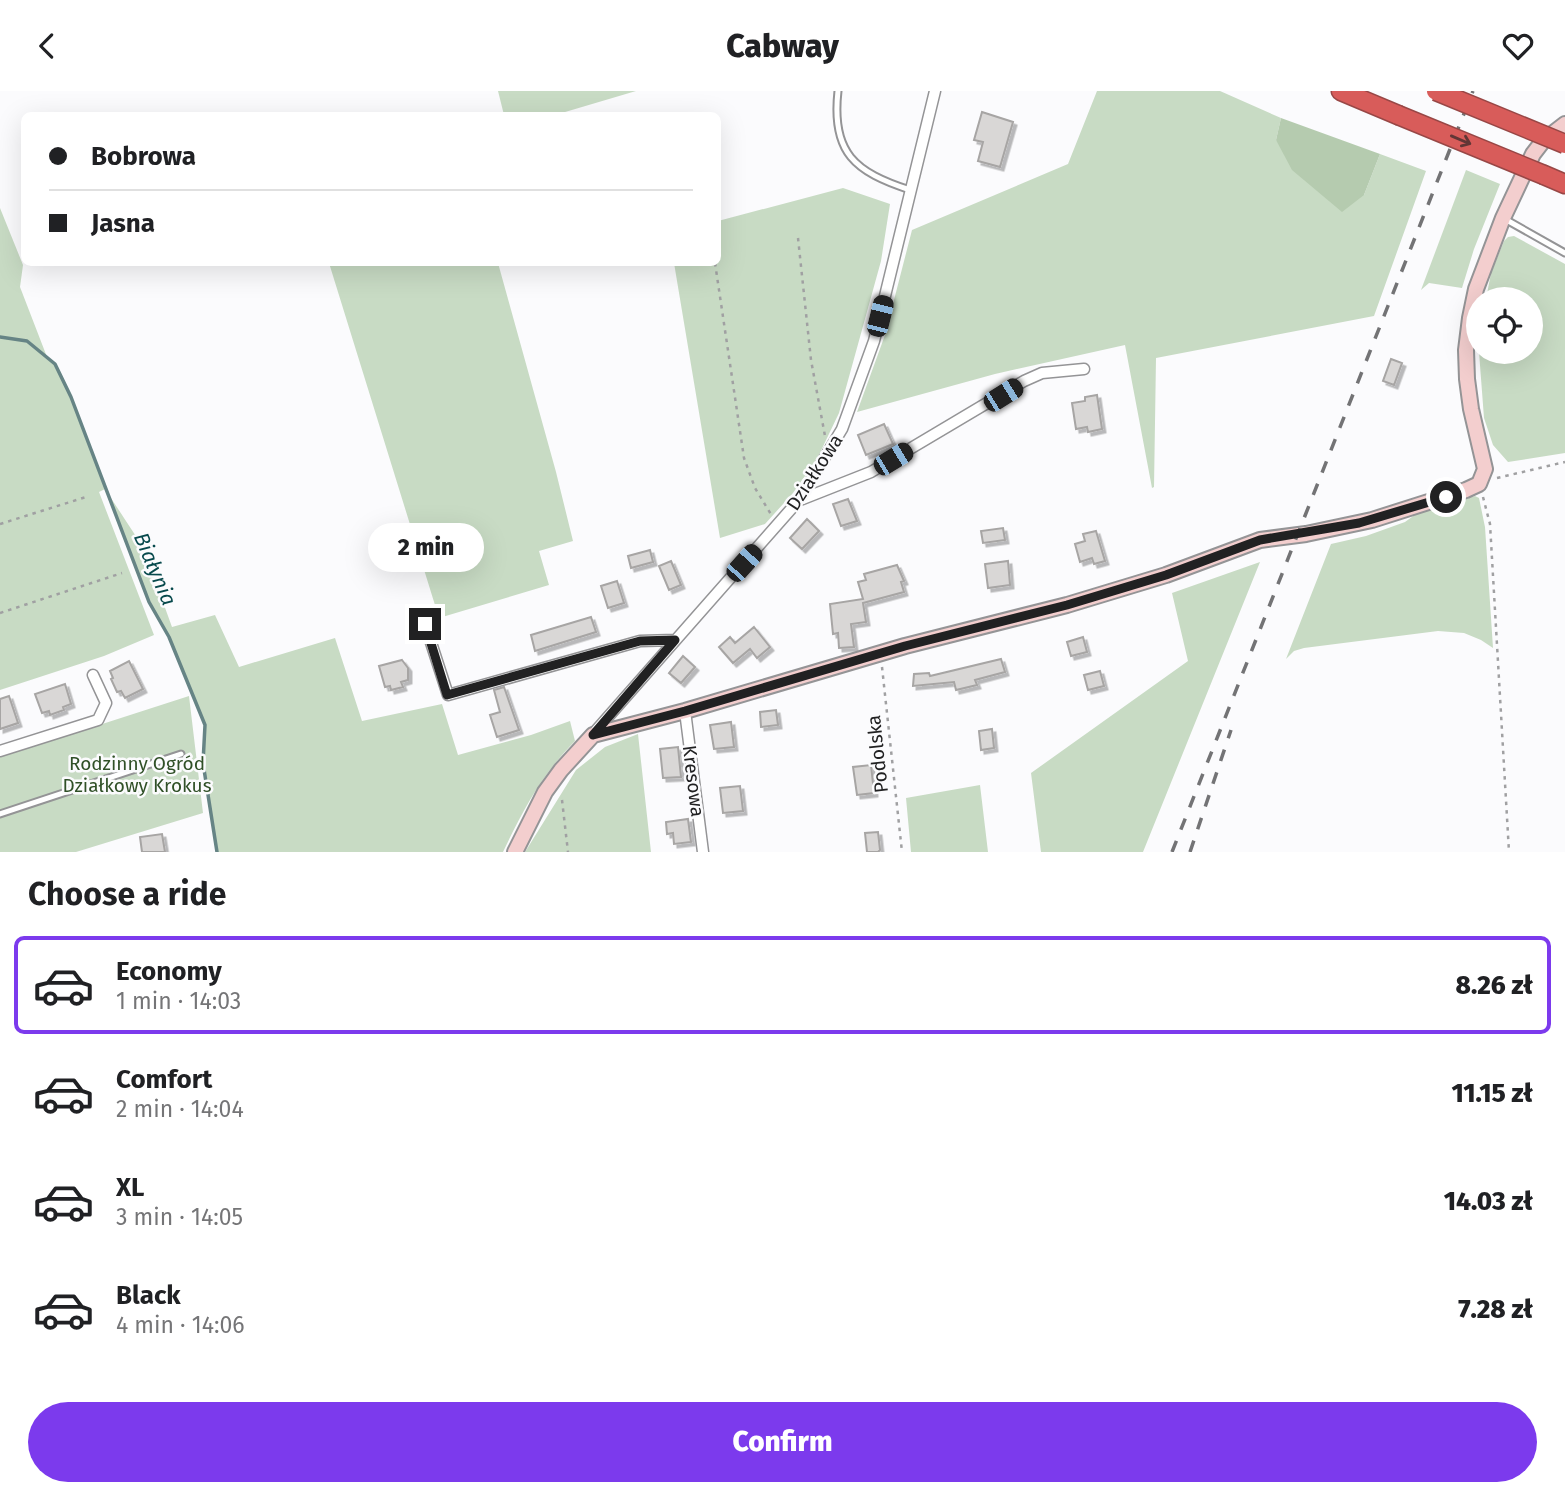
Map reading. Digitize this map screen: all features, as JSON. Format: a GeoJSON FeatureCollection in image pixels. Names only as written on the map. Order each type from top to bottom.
{"type":"FeatureCollection","features":[{"type":"Feature","properties":{"kind":"highway"},"geometry":{"type":"LineString","coordinates":[[1341,91],[1565,184]]}},
{"type":"Feature","properties":{"kind":"highway"},"geometry":{"type":"LineString","coordinates":[[1436,91],[1565,144]]}},
{"type":"Feature","properties":{"kind":"street","name":"Działkowa"},"geometry":{"type":"LineString","coordinates":[[515,852],[545,792],[561,770],[799,500],[842,429],[874,341],[935,91]]}},
{"type":"Feature","properties":{"kind":"street"},"geometry":{"type":"LineString","coordinates":[[593,735],[685,711],[880,653],[1088,599],[1166,575],[1252,543],[1363,522],[1476,483],[1484,461],[1471,409],[1466,350],[1469,318],[1476,289],[1503,218],[1533,154],[1543,141],[1565,124]]}},
{"type":"Feature","properties":{"kind":"street"},"geometry":{"type":"LineString","coordinates":[[799,500],[872,472],[1024,381],[1042,373],[1084,369]]}},
{"type":"Feature","properties":{"kind":"street"},"geometry":{"type":"LineString","coordinates":[[425,624],[447,695],[640,641],[675,640]]}},
{"type":"Feature","properties":{"kind":"street"},"geometry":{"type":"LineString","coordinates":[[0,751],[98,720],[106,702],[93,675]]}},
{"type":"Feature","properties":{"kind":"street","name":"Kresowa"},"geometry":{"type":"LineString","coordinates":[[685,711],[703,852]]}},
{"type":"Feature","properties":{"kind":"lane"},"geometry":{"type":"LineString","coordinates":[[838,91],[835,111],[838,133],[849,156],[862,170],[910,190]]}},
{"type":"Feature","properties":{"kind":"lane"},"geometry":{"type":"LineString","coordinates":[[1503,218],[1565,253]]}},
{"type":"Feature","properties":{"kind":"lane"},"geometry":{"type":"LineString","coordinates":[[0,814],[181,754]]}},
{"type":"Feature","properties":{"kind":"path"},"geometry":{"type":"LineString","coordinates":[[798,239],[811,360],[828,453]]}},
{"type":"Feature","properties":{"kind":"path"},"geometry":{"type":"LineString","coordinates":[[715,266],[744,458],[755,488],[778,524]]}},
{"type":"Feature","properties":{"kind":"path"},"geometry":{"type":"LineString","coordinates":[[1509,852],[1490,524],[1476,483],[1565,462]]}},
{"type":"Feature","properties":{"kind":"path"},"geometry":{"type":"LineString","coordinates":[[0,524],[86,497]]}},
{"type":"Feature","properties":{"kind":"path"},"geometry":{"type":"LineString","coordinates":[[0,613],[122,573]]}},
{"type":"Feature","properties":{"kind":"path","name":"Podolska"},"geometry":{"type":"LineString","coordinates":[[880,653],[902,852]]}},
{"type":"Feature","properties":{"kind":"path"},"geometry":{"type":"LineString","coordinates":[[562,800],[568,852]]}},
{"type":"Feature","properties":{"kind":"green space"},"geometry":{"type":"Polygon","coordinates":[[[498,91],[636,91],[565,112],[503,112],[498,91]]]}},
{"type":"Feature","properties":{"kind":"green space"},"geometry":{"type":"Polygon","coordinates":[[[1097,91],[1220,91],[1281,118],[1276,140],[1364,195],[1380,154],[1426,171],[1374,316],[1156,358],[1152,488],[1125,345],[995,374],[857,412],[885,335],[912,230],[1068,164],[1097,91]]]}},
{"type":"Feature","properties":{"kind":"green space"},"geometry":{"type":"Polygon","coordinates":[[[1281,118],[1380,154],[1364,195],[1342,212],[1292,170],[1276,140],[1281,118]]]}},
{"type":"Feature","properties":{"kind":"green space"},"geometry":{"type":"Polygon","coordinates":[[[1466,170],[1500,184],[1474,249],[1462,288],[1429,283],[1421,290],[1466,170]]]}},
{"type":"Feature","properties":{"kind":"green space"},"geometry":{"type":"Polygon","coordinates":[[[843,188],[890,204],[881,261],[839,413],[817,459],[793,493],[765,524],[720,538],[675,266],[721,266],[721,220],[843,188]]]}},
{"type":"Feature","properties":{"kind":"green space"},"geometry":{"type":"Polygon","coordinates":[[[0,208],[23,266],[20,287],[47,357],[55,364],[71,397],[105,489],[99,492],[154,635],[104,656],[0,690],[0,208]]]}},
{"type":"Feature","properties":{"kind":"green space"},"geometry":{"type":"Polygon","coordinates":[[[1514,236],[1565,264],[1565,453],[1508,462],[1493,445],[1484,418],[1480,364],[1543,364],[1543,287],[1488,287],[1491,273],[1508,237],[1514,236]]]}},
{"type":"Feature","properties":{"kind":"green space"},"geometry":{"type":"Polygon","coordinates":[[[330,266],[499,266],[573,541],[539,551],[549,585],[439,618],[330,266]]]}},
{"type":"Feature","properties":{"kind":"green space"},"geometry":{"type":"Polygon","coordinates":[[[105,489],[143,547],[172,627],[215,615],[239,667],[335,638],[362,721],[442,704],[458,755],[570,721],[575,741],[534,793],[503,852],[217,852],[203,763],[205,725],[169,637],[149,602],[105,489]]]}},
{"type":"Feature","properties":{"kind":"green space"},"geometry":{"type":"Polygon","coordinates":[[[1475,496],[1479,498],[1485,527],[1493,648],[1464,633],[1438,631],[1304,648],[1294,651],[1286,659],[1331,544],[1366,536],[1405,522],[1416,514],[1475,496]]]}},
{"type":"Feature","properties":{"kind":"green space"},"geometry":{"type":"Polygon","coordinates":[[[1260,562],[1143,852],[1041,852],[1031,773],[1188,661],[1172,593],[1260,562]]]}},
{"type":"Feature","properties":{"kind":"green space","name":"Rodzinny Ogród Działkowy Krokus"},"geometry":{"type":"Polygon","coordinates":[[[189,696],[203,813],[76,852],[0,852],[0,757],[189,696]]]}},
{"type":"Feature","properties":{"kind":"green space"},"geometry":{"type":"Polygon","coordinates":[[[638,734],[651,852],[525,852],[576,770],[605,747],[638,734]]]}},
{"type":"Feature","properties":{"kind":"green space"},"geometry":{"type":"Polygon","coordinates":[[[980,785],[988,852],[911,852],[906,798],[980,785]]]}},
{"type":"Feature","properties":{"kind":"building"},"geometry":{"type":"Polygon","coordinates":[[[982,112],[1013,122],[1000,167],[978,161],[983,142],[974,140],[982,112]]]}},
{"type":"Feature","properties":{"kind":"building"},"geometry":{"type":"Polygon","coordinates":[[[1391,359],[1402,363],[1394,385],[1383,381],[1391,359]]]}},
{"type":"Feature","properties":{"kind":"building"},"geometry":{"type":"Polygon","coordinates":[[[1097,395],[1102,429],[1088,432],[1087,427],[1076,429],[1072,403],[1097,395]]]}},
{"type":"Feature","properties":{"kind":"building"},"geometry":{"type":"Polygon","coordinates":[[[884,424],[893,444],[866,455],[858,435],[884,424]]]}},
{"type":"Feature","properties":{"kind":"building"},"geometry":{"type":"Polygon","coordinates":[[[848,499],[857,521],[841,526],[833,504],[848,499]]]}},
{"type":"Feature","properties":{"kind":"building"},"geometry":{"type":"Polygon","coordinates":[[[807,519],[819,531],[802,549],[790,538],[807,519]]]}},
{"type":"Feature","properties":{"kind":"building"},"geometry":{"type":"Polygon","coordinates":[[[1003,528],[1005,540],[983,543],[981,531],[1003,528]]]}},
{"type":"Feature","properties":{"kind":"building"},"geometry":{"type":"Polygon","coordinates":[[[1096,531],[1105,561],[1094,564],[1092,558],[1080,562],[1075,544],[1085,541],[1083,534],[1096,531]]]}},
{"type":"Feature","properties":{"kind":"building"},"geometry":{"type":"Polygon","coordinates":[[[650,550],[653,562],[631,568],[628,556],[650,550]]]}},
{"type":"Feature","properties":{"kind":"building"},"geometry":{"type":"Polygon","coordinates":[[[671,561],[681,585],[669,590],[659,566],[671,561]]]}},
{"type":"Feature","properties":{"kind":"building"},"geometry":{"type":"Polygon","coordinates":[[[1008,561],[1010,585],[988,588],[985,564],[1008,561]]]}},
{"type":"Feature","properties":{"kind":"building"},"geometry":{"type":"Polygon","coordinates":[[[897,565],[904,581],[901,582],[904,592],[863,603],[866,622],[851,624],[854,647],[839,648],[838,633],[833,634],[830,604],[863,599],[858,582],[866,580],[864,574],[897,565]]]}},
{"type":"Feature","properties":{"kind":"building"},"geometry":{"type":"Polygon","coordinates":[[[617,581],[624,603],[608,608],[601,586],[617,581]]]}},
{"type":"Feature","properties":{"kind":"building"},"geometry":{"type":"Polygon","coordinates":[[[591,617],[596,632],[535,651],[531,635],[591,617]]]}},
{"type":"Feature","properties":{"kind":"building"},"geometry":{"type":"Polygon","coordinates":[[[754,627],[770,647],[757,658],[750,649],[733,663],[719,647],[730,637],[735,643],[754,627]]]}},
{"type":"Feature","properties":{"kind":"building"},"geometry":{"type":"Polygon","coordinates":[[[1083,637],[1087,652],[1071,656],[1067,642],[1083,637]]]}},
{"type":"Feature","properties":{"kind":"building"},"geometry":{"type":"Polygon","coordinates":[[[683,656],[695,667],[681,683],[669,673],[683,656]]]}},
{"type":"Feature","properties":{"kind":"building"},"geometry":{"type":"Polygon","coordinates":[[[1001,659],[1005,672],[975,680],[977,685],[956,690],[954,682],[913,686],[914,674],[929,673],[930,676],[1001,659]]]}},
{"type":"Feature","properties":{"kind":"building"},"geometry":{"type":"Polygon","coordinates":[[[402,660],[408,668],[408,680],[401,682],[403,687],[391,690],[390,686],[385,687],[379,666],[402,660]]]}},
{"type":"Feature","properties":{"kind":"building"},"geometry":{"type":"Polygon","coordinates":[[[129,661],[143,689],[125,698],[121,691],[117,692],[110,671],[129,661]]]}},
{"type":"Feature","properties":{"kind":"building"},"geometry":{"type":"Polygon","coordinates":[[[1100,671],[1104,686],[1088,690],[1084,675],[1100,671]]]}},
{"type":"Feature","properties":{"kind":"building"},"geometry":{"type":"Polygon","coordinates":[[[65,684],[71,704],[50,715],[49,711],[42,713],[35,694],[65,684]]]}},
{"type":"Feature","properties":{"kind":"building"},"geometry":{"type":"Polygon","coordinates":[[[504,687],[519,730],[497,737],[490,715],[500,712],[494,690],[504,687]]]}},
{"type":"Feature","properties":{"kind":"building"},"geometry":{"type":"Polygon","coordinates":[[[9,696],[18,723],[0,729],[0,699],[9,696]]]}},
{"type":"Feature","properties":{"kind":"building"},"geometry":{"type":"Polygon","coordinates":[[[776,710],[778,725],[761,727],[760,712],[776,710]]]}},
{"type":"Feature","properties":{"kind":"building"},"geometry":{"type":"Polygon","coordinates":[[[731,722],[734,747],[714,749],[710,725],[731,722]]]}},
{"type":"Feature","properties":{"kind":"building"},"geometry":{"type":"Polygon","coordinates":[[[992,729],[994,748],[981,750],[979,731],[992,729]]]}},
{"type":"Feature","properties":{"kind":"building"},"geometry":{"type":"Polygon","coordinates":[[[678,747],[681,777],[663,778],[660,749],[678,747]]]}},
{"type":"Feature","properties":{"kind":"building"},"geometry":{"type":"Polygon","coordinates":[[[871,765],[874,793],[857,795],[853,767],[871,765]]]}},
{"type":"Feature","properties":{"kind":"building"},"geometry":{"type":"Polygon","coordinates":[[[740,786],[743,811],[723,813],[720,788],[740,786]]]}},
{"type":"Feature","properties":{"kind":"building"},"geometry":{"type":"Polygon","coordinates":[[[688,819],[691,842],[674,844],[673,833],[667,834],[666,822],[688,819]]]}},
{"type":"Feature","properties":{"kind":"building"},"geometry":{"type":"Polygon","coordinates":[[[878,832],[880,850],[867,852],[865,833],[878,832]]]}},
{"type":"Feature","properties":{"kind":"building"},"geometry":{"type":"Polygon","coordinates":[[[162,834],[165,852],[142,852],[140,837],[162,834]]]}},
{"type":"Feature","properties":{"kind":"waterway","name":"Białynia"},"geometry":{"type":"LineString","coordinates":[[0,337],[27,341],[55,364],[71,397],[149,602],[169,637],[205,725],[203,763],[217,852]]}},
{"type":"Feature","properties":{"kind":"railway"},"geometry":{"type":"LineString","coordinates":[[1172,852],[1473,91]]}},
{"type":"Feature","properties":{"kind":"railway"},"geometry":{"type":"LineString","coordinates":[[1190,852],[1231,730]]}},
{"type":"Feature","properties":{"kind":"route"},"geometry":{"type":"LineString","coordinates":[[425,624],[447,695],[640,641],[675,640],[593,735],[685,711],[905,646],[1067,605],[1166,575],[1260,540],[1306,534],[1372,520],[1446,497]]}}]}
